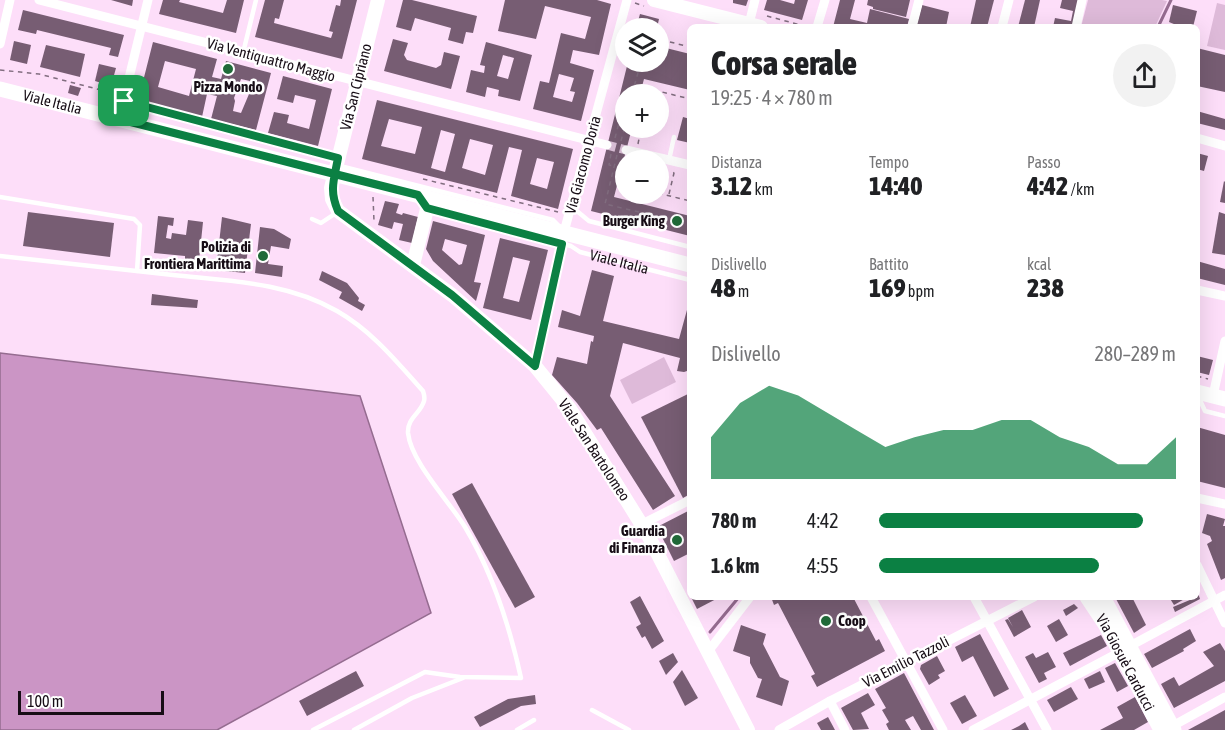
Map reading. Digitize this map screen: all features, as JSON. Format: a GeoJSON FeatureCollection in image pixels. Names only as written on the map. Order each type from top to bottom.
{"type":"FeatureCollection","features":[{"type":"Feature","properties":{"kind":"main road","name":"Via San Cipriano"},"geometry":{"type":"LineString","coordinates":[[337,166],[378,0]]}},
{"type":"Feature","properties":{"kind":"main road"},"geometry":{"type":"LineString","coordinates":[[654,0],[693,5],[749,24]]}},
{"type":"Feature","properties":{"kind":"main road","name":"Viale Italia"},"geometry":{"type":"LineString","coordinates":[[0,89],[119,119],[337,166],[418,195],[563,238],[687,264]]}},
{"type":"Feature","properties":{"kind":"main road"},"geometry":{"type":"LineString","coordinates":[[337,166],[331,188],[332,199],[338,211]]}},
{"type":"Feature","properties":{"kind":"main road"},"geometry":{"type":"LineString","coordinates":[[412,265],[427,208]]}},
{"type":"Feature","properties":{"kind":"main road","name":"Viale San Bartolomeo"},"geometry":{"type":"LineString","coordinates":[[338,211],[452,295],[535,366],[570,409],[642,524],[748,730]]}},
{"type":"Feature","properties":{"kind":"main road"},"geometry":{"type":"LineString","coordinates":[[1200,393],[1220,395]]}},
{"type":"Feature","properties":{"kind":"main road","name":"Via Giosuè Carducci"},"geometry":{"type":"LineString","coordinates":[[1089,600],[1125,649]]}},
{"type":"Feature","properties":{"kind":"main road","name":"Via Giosuè Carducci"},"geometry":{"type":"LineString","coordinates":[[1104,600],[1125,649],[1168,729]]}},
{"type":"Feature","properties":{"kind":"street"},"geometry":{"type":"LineString","coordinates":[[0,44],[10,0]]}},
{"type":"Feature","properties":{"kind":"street","name":"Via Ventiquattro Maggio"},"geometry":{"type":"LineString","coordinates":[[39,0],[607,145]]}},
{"type":"Feature","properties":{"kind":"street"},"geometry":{"type":"LineString","coordinates":[[119,119],[148,0]]}},
{"type":"Feature","properties":{"kind":"street","name":"Via Giacomo Doria"},"geometry":{"type":"LineString","coordinates":[[535,366],[563,238],[627,0]]}},
{"type":"Feature","properties":{"kind":"street"},"geometry":{"type":"LineString","coordinates":[[755,0],[755,24]]}},
{"type":"Feature","properties":{"kind":"street"},"geometry":{"type":"LineString","coordinates":[[818,24],[825,0]]}},
{"type":"Feature","properties":{"kind":"street"},"geometry":{"type":"LineString","coordinates":[[913,24],[919,0]]}},
{"type":"Feature","properties":{"kind":"street"},"geometry":{"type":"LineString","coordinates":[[1003,24],[1009,0]]}},
{"type":"Feature","properties":{"kind":"street"},"geometry":{"type":"LineString","coordinates":[[1077,24],[1082,0]]}},
{"type":"Feature","properties":{"kind":"street"},"geometry":{"type":"LineString","coordinates":[[1200,139],[1225,146]]}},
{"type":"Feature","properties":{"kind":"street"},"geometry":{"type":"LineString","coordinates":[[627,148],[634,150]]}},
{"type":"Feature","properties":{"kind":"street"},"geometry":{"type":"LineString","coordinates":[[669,160],[687,164]]}},
{"type":"Feature","properties":{"kind":"street"},"geometry":{"type":"LineString","coordinates":[[1200,291],[1225,296]]}},
{"type":"Feature","properties":{"kind":"street"},"geometry":{"type":"LineString","coordinates":[[1220,395],[1225,341]]}},
{"type":"Feature","properties":{"kind":"street"},"geometry":{"type":"LineString","coordinates":[[1200,499],[1225,504]]}},
{"type":"Feature","properties":{"kind":"street"},"geometry":{"type":"LineString","coordinates":[[642,524],[687,502]]}},
{"type":"Feature","properties":{"kind":"street"},"geometry":{"type":"LineString","coordinates":[[1200,572],[1225,623]]}},
{"type":"Feature","properties":{"kind":"street"},"geometry":{"type":"LineString","coordinates":[[973,730],[1225,595]]}},
{"type":"Feature","properties":{"kind":"street"},"geometry":{"type":"LineString","coordinates":[[707,653],[748,600]]}},
{"type":"Feature","properties":{"kind":"street"},"geometry":{"type":"LineString","coordinates":[[873,600],[943,730]]}},
{"type":"Feature","properties":{"kind":"street"},"geometry":{"type":"LineString","coordinates":[[976,600],[1047,730]]}},
{"type":"Feature","properties":{"kind":"street","name":"Via Emilio Tazzoli"},"geometry":{"type":"LineString","coordinates":[[779,730],[830,701],[1028,600]]}},
{"type":"Feature","properties":{"kind":"street"},"geometry":{"type":"LineString","coordinates":[[1168,729],[1225,697]]}},
{"type":"Feature","properties":{"kind":"street"},"geometry":{"type":"LineString","coordinates":[[830,701],[845,730]]}},
{"type":"Feature","properties":{"kind":"lane"},"geometry":{"type":"LineString","coordinates":[[243,53],[256,0]]}},
{"type":"Feature","properties":{"kind":"lane"},"geometry":{"type":"LineString","coordinates":[[669,160],[674,137]]}},
{"type":"Feature","properties":{"kind":"lane","name":"Viale Italia"},"geometry":{"type":"LineString","coordinates":[[337,166],[554,220],[563,238],[580,252],[687,279]]}},
{"type":"Feature","properties":{"kind":"lane"},"geometry":{"type":"LineString","coordinates":[[418,195],[427,208]]}},
{"type":"Feature","properties":{"kind":"lane"},"geometry":{"type":"LineString","coordinates":[[0,197],[134,219],[140,225],[137,271]]}},
{"type":"Feature","properties":{"kind":"lane"},"geometry":{"type":"LineString","coordinates":[[572,207],[590,221],[687,246]]}},
{"type":"Feature","properties":{"kind":"lane","name":"Viale Italia"},"geometry":{"type":"LineString","coordinates":[[427,208],[563,238]]}},
{"type":"Feature","properties":{"kind":"lane"},"geometry":{"type":"LineString","coordinates":[[312,219],[321,223],[338,211]]}},
{"type":"Feature","properties":{"kind":"lane"},"geometry":{"type":"LineString","coordinates":[[0,256],[274,287],[295,292],[337,311],[375,338],[423,391],[424,401],[409,424],[408,433],[412,447],[422,466],[465,528],[484,566],[517,658],[521,678],[466,677],[425,672],[314,730]]}},
{"type":"Feature","properties":{"kind":"lane"},"geometry":{"type":"LineString","coordinates":[[1200,387],[1220,395],[1225,393]]}},
{"type":"Feature","properties":{"kind":"lane"},"geometry":{"type":"LineString","coordinates":[[1200,400],[1205,411],[1225,416]]}},
{"type":"Feature","properties":{"kind":"lane"},"geometry":{"type":"LineString","coordinates":[[354,730],[412,698],[466,677]]}},
{"type":"Feature","properties":{"kind":"lane"},"geometry":{"type":"LineString","coordinates":[[592,710],[629,730]]}},
{"type":"Feature","properties":{"kind":"lane"},"geometry":{"type":"LineString","coordinates":[[517,730],[534,720]]}},
{"type":"Feature","properties":{"kind":"path"},"geometry":{"type":"LineString","coordinates":[[670,42],[687,46]]}},
{"type":"Feature","properties":{"kind":"path"},"geometry":{"type":"LineString","coordinates":[[0,70],[49,77],[101,90],[124,101],[337,166]]}},
{"type":"Feature","properties":{"kind":"path"},"geometry":{"type":"LineString","coordinates":[[669,94],[687,98]]}},
{"type":"Feature","properties":{"kind":"path"},"geometry":{"type":"LineString","coordinates":[[627,138],[627,148]]}},
{"type":"Feature","properties":{"kind":"path"},"geometry":{"type":"LineString","coordinates":[[627,148],[634,138]]}},
{"type":"Feature","properties":{"kind":"path"},"geometry":{"type":"LineString","coordinates":[[610,157],[609,165],[614,166]]}},
{"type":"Feature","properties":{"kind":"path"},"geometry":{"type":"LineString","coordinates":[[615,162],[605,204],[687,223]]}},
{"type":"Feature","properties":{"kind":"path"},"geometry":{"type":"LineString","coordinates":[[671,171],[674,172],[669,195],[687,200]]}},
{"type":"Feature","properties":{"kind":"path"},"geometry":{"type":"LineString","coordinates":[[373,195],[374,220]]}},
{"type":"Feature","properties":{"kind":"shaded area"},"geometry":{"type":"Polygon","coordinates":[[[1088,0],[1167,1],[1156,24],[1082,24],[1088,0]]]}},
{"type":"Feature","properties":{"kind":"shaded area"},"geometry":{"type":"Polygon","coordinates":[[[1217,3],[1225,5],[1225,50],[1207,46],[1217,3]]]}},
{"type":"Feature","properties":{"kind":"shaded area"},"geometry":{"type":"Polygon","coordinates":[[[0,353],[360,396],[431,613],[217,730],[0,730],[0,353]]]}},
{"type":"Feature","properties":{"kind":"shaded area"},"geometry":{"type":"Polygon","coordinates":[[[664,357],[676,382],[632,404],[620,380],[664,357]]]}},
{"type":"Feature","properties":{"kind":"building"},"geometry":{"type":"Polygon","coordinates":[[[111,0],[133,0],[132,6],[111,0]]]}},
{"type":"Feature","properties":{"kind":"building"},"geometry":{"type":"Polygon","coordinates":[[[163,0],[180,0],[179,2],[223,13],[227,0],[244,0],[236,33],[159,14],[163,0]]]}},
{"type":"Feature","properties":{"kind":"building"},"geometry":{"type":"Polygon","coordinates":[[[265,0],[284,0],[279,19],[275,18],[274,23],[331,38],[333,32],[329,31],[336,5],[340,6],[341,0],[357,0],[342,59],[255,37],[265,0]]]}},
{"type":"Feature","properties":{"kind":"building"},"geometry":{"type":"Polygon","coordinates":[[[403,0],[412,0],[477,16],[473,33],[466,32],[463,44],[448,40],[451,28],[415,18],[411,31],[396,27],[403,0]]]}},
{"type":"Feature","properties":{"kind":"building"},"geometry":{"type":"Polygon","coordinates":[[[505,0],[597,0],[611,4],[599,55],[573,50],[570,63],[594,70],[581,121],[533,109],[540,81],[549,83],[561,33],[585,39],[591,17],[545,6],[536,39],[498,31],[505,0]],[[559,74],[553,97],[572,102],[575,92],[570,91],[574,78],[559,74]]]}},
{"type":"Feature","properties":{"kind":"building"},"geometry":{"type":"Polygon","coordinates":[[[733,0],[748,0],[746,6],[733,3],[733,0]]]}},
{"type":"Feature","properties":{"kind":"building"},"geometry":{"type":"Polygon","coordinates":[[[767,0],[780,0],[794,4],[795,0],[808,0],[802,20],[764,10],[767,0]]]}},
{"type":"Feature","properties":{"kind":"building"},"geometry":{"type":"Polygon","coordinates":[[[840,0],[855,0],[850,19],[867,23],[870,9],[909,19],[908,24],[834,24],[840,0]]]}},
{"type":"Feature","properties":{"kind":"building"},"geometry":{"type":"Polygon","coordinates":[[[868,0],[910,0],[906,17],[873,9],[867,5],[868,0]]]}},
{"type":"Feature","properties":{"kind":"building"},"geometry":{"type":"Polygon","coordinates":[[[976,0],[994,0],[988,24],[971,24],[976,0]]]}},
{"type":"Feature","properties":{"kind":"building"},"geometry":{"type":"Polygon","coordinates":[[[1025,0],[1040,0],[1035,24],[1019,24],[1025,0]]]}},
{"type":"Feature","properties":{"kind":"building"},"geometry":{"type":"Polygon","coordinates":[[[1062,0],[1079,0],[1074,24],[1054,24],[1055,18],[1071,21],[1073,11],[1060,8],[1062,0]]]}},
{"type":"Feature","properties":{"kind":"building"},"geometry":{"type":"Polygon","coordinates":[[[922,5],[949,12],[947,24],[917,24],[922,5]]]}},
{"type":"Feature","properties":{"kind":"building"},"geometry":{"type":"Polygon","coordinates":[[[1173,5],[1197,11],[1194,24],[1169,22],[1173,5]]]}},
{"type":"Feature","properties":{"kind":"building"},"geometry":{"type":"Polygon","coordinates":[[[23,10],[124,35],[118,57],[109,55],[111,48],[37,30],[36,34],[18,30],[23,10]]]}},
{"type":"Feature","properties":{"kind":"building"},"geometry":{"type":"Polygon","coordinates":[[[640,14],[655,18],[639,18],[640,14]]]}},
{"type":"Feature","properties":{"kind":"building"},"geometry":{"type":"Polygon","coordinates":[[[393,39],[408,43],[404,55],[407,60],[436,68],[441,65],[444,52],[460,56],[451,89],[384,71],[393,39]]]}},
{"type":"Feature","properties":{"kind":"building"},"geometry":{"type":"Polygon","coordinates":[[[14,41],[31,45],[27,64],[10,60],[14,41]]]}},
{"type":"Feature","properties":{"kind":"building"},"geometry":{"type":"Polygon","coordinates":[[[153,42],[217,59],[212,77],[221,79],[226,61],[271,73],[256,130],[211,119],[217,96],[207,94],[202,117],[138,101],[153,42]],[[165,61],[158,87],[189,96],[196,69],[165,61]],[[241,79],[234,98],[233,111],[241,113],[249,94],[247,91],[250,81],[241,79]]]}},
{"type":"Feature","properties":{"kind":"building"},"geometry":{"type":"Polygon","coordinates":[[[486,42],[532,55],[520,101],[498,96],[499,90],[487,87],[485,97],[466,92],[471,70],[484,73],[485,66],[480,65],[486,42]],[[503,55],[497,76],[508,79],[514,58],[503,55]]]}},
{"type":"Feature","properties":{"kind":"building"},"geometry":{"type":"Polygon","coordinates":[[[46,45],[85,54],[80,77],[40,67],[46,45]]]}},
{"type":"Feature","properties":{"kind":"building"},"geometry":{"type":"Polygon","coordinates":[[[669,49],[687,53],[687,89],[644,79],[643,84],[623,84],[626,72],[669,72],[669,49]]]}},
{"type":"Feature","properties":{"kind":"building"},"geometry":{"type":"Polygon","coordinates":[[[1200,49],[1225,55],[1225,92],[1200,87],[1200,49]]]}},
{"type":"Feature","properties":{"kind":"building"},"geometry":{"type":"Polygon","coordinates":[[[99,64],[116,68],[111,86],[95,81],[99,64]]]}},
{"type":"Feature","properties":{"kind":"building"},"geometry":{"type":"Polygon","coordinates":[[[283,76],[332,89],[318,146],[268,133],[274,112],[289,115],[287,123],[309,129],[316,100],[295,95],[293,103],[277,99],[283,76]]]}},
{"type":"Feature","properties":{"kind":"building"},"geometry":{"type":"Polygon","coordinates":[[[70,85],[81,88],[78,96],[68,93],[70,85]]]}},
{"type":"Feature","properties":{"kind":"building"},"geometry":{"type":"Polygon","coordinates":[[[377,100],[573,149],[558,209],[511,196],[522,150],[509,147],[497,193],[362,159],[377,100]],[[389,119],[381,146],[415,154],[422,127],[389,119]],[[441,130],[431,168],[445,172],[455,134],[441,130]],[[470,139],[462,168],[485,175],[493,145],[470,139]],[[537,158],[530,184],[547,189],[554,162],[537,158]]]}},
{"type":"Feature","properties":{"kind":"building"},"geometry":{"type":"Polygon","coordinates":[[[1200,112],[1225,119],[1225,130],[1200,124],[1200,112]]]}},
{"type":"Feature","properties":{"kind":"building"},"geometry":{"type":"Polygon","coordinates":[[[615,114],[615,138],[629,138],[626,150],[615,150],[615,204],[642,204],[687,215],[687,235],[591,211],[615,114]]]}},
{"type":"Feature","properties":{"kind":"building"},"geometry":{"type":"Polygon","coordinates":[[[683,117],[687,118],[687,142],[677,140],[683,117]]]}},
{"type":"Feature","properties":{"kind":"building"},"geometry":{"type":"Polygon","coordinates":[[[1200,154],[1208,156],[1204,171],[1200,170],[1200,154]]]}},
{"type":"Feature","properties":{"kind":"building"},"geometry":{"type":"Polygon","coordinates":[[[1225,182],[1225,203],[1220,202],[1225,182]]]}},
{"type":"Feature","properties":{"kind":"building"},"geometry":{"type":"Polygon","coordinates":[[[385,201],[399,204],[396,213],[418,217],[412,243],[399,240],[403,224],[394,222],[392,229],[378,225],[385,201]]]}},
{"type":"Feature","properties":{"kind":"building"},"geometry":{"type":"Polygon","coordinates":[[[28,212],[114,223],[110,257],[23,246],[28,212]]]}},
{"type":"Feature","properties":{"kind":"building"},"geometry":{"type":"Polygon","coordinates":[[[1219,212],[1225,214],[1225,255],[1212,253],[1219,212]]]}},
{"type":"Feature","properties":{"kind":"building"},"geometry":{"type":"Polygon","coordinates":[[[158,216],[174,218],[173,226],[168,225],[166,238],[171,239],[172,233],[186,235],[188,220],[203,222],[199,261],[185,259],[185,256],[154,253],[158,216]]]}},
{"type":"Feature","properties":{"kind":"building"},"geometry":{"type":"Polygon","coordinates":[[[222,217],[251,224],[245,273],[216,270],[222,217]]]}},
{"type":"Feature","properties":{"kind":"building"},"geometry":{"type":"Polygon","coordinates":[[[433,221],[485,235],[474,282],[481,283],[476,301],[433,261],[426,249],[433,221]],[[445,239],[442,250],[459,265],[462,264],[467,245],[445,239]]]}},
{"type":"Feature","properties":{"kind":"building","name":"Polizia di Frontiera Marittima"},"geometry":{"type":"Polygon","coordinates":[[[260,227],[274,229],[291,239],[289,249],[271,246],[268,264],[283,266],[282,277],[255,273],[260,227]]]}},
{"type":"Feature","properties":{"kind":"building"},"geometry":{"type":"Polygon","coordinates":[[[500,238],[548,250],[531,320],[483,308],[500,238]],[[513,257],[503,298],[519,302],[530,261],[513,257]]]}},
{"type":"Feature","properties":{"kind":"building"},"geometry":{"type":"Polygon","coordinates":[[[1200,262],[1225,269],[1225,285],[1200,279],[1200,262]]]}},
{"type":"Feature","properties":{"kind":"building"},"geometry":{"type":"Polygon","coordinates":[[[592,270],[614,276],[603,321],[679,339],[687,310],[687,371],[677,371],[680,358],[623,343],[610,396],[675,496],[653,510],[601,428],[597,430],[552,375],[557,357],[587,364],[594,336],[558,327],[562,310],[580,316],[592,270]]]}},
{"type":"Feature","properties":{"kind":"building"},"geometry":{"type":"Polygon","coordinates":[[[322,271],[347,283],[359,298],[358,301],[365,305],[362,311],[339,298],[342,292],[319,280],[322,271]]]}},
{"type":"Feature","properties":{"kind":"building"},"geometry":{"type":"Polygon","coordinates":[[[152,294],[198,300],[197,308],[151,305],[152,294]]]}},
{"type":"Feature","properties":{"kind":"building"},"geometry":{"type":"Polygon","coordinates":[[[1200,357],[1213,360],[1209,375],[1200,373],[1200,357]]]}},
{"type":"Feature","properties":{"kind":"building"},"geometry":{"type":"Polygon","coordinates":[[[687,394],[687,496],[683,498],[641,417],[687,394]]]}},
{"type":"Feature","properties":{"kind":"building"},"geometry":{"type":"Polygon","coordinates":[[[1200,428],[1225,435],[1225,488],[1200,482],[1200,428]]]}},
{"type":"Feature","properties":{"kind":"building"},"geometry":{"type":"Polygon","coordinates":[[[472,483],[535,597],[515,608],[452,494],[472,483]]]}},
{"type":"Feature","properties":{"kind":"building","name":"Guardia di Finanza"},"geometry":{"type":"Polygon","coordinates":[[[687,512],[687,554],[674,561],[657,527],[687,512]]]}},
{"type":"Feature","properties":{"kind":"building"},"geometry":{"type":"Polygon","coordinates":[[[1207,514],[1225,519],[1223,526],[1225,526],[1225,578],[1221,580],[1207,544],[1212,541],[1210,536],[1202,533],[1207,514]]]}},
{"type":"Feature","properties":{"kind":"building"},"geometry":{"type":"Polygon","coordinates":[[[640,596],[664,641],[652,649],[645,636],[642,638],[636,627],[641,624],[630,602],[640,596]]]}},
{"type":"Feature","properties":{"kind":"building"},"geometry":{"type":"Polygon","coordinates":[[[692,600],[714,600],[697,609],[692,600]]]}},
{"type":"Feature","properties":{"kind":"building"},"geometry":{"type":"Polygon","coordinates":[[[772,600],[855,600],[876,641],[879,639],[885,651],[817,687],[811,676],[815,674],[778,603],[774,605],[772,600]]]}},
{"type":"Feature","properties":{"kind":"building"},"geometry":{"type":"Polygon","coordinates":[[[1117,600],[1134,600],[1146,625],[1134,633],[1117,600]]]}},
{"type":"Feature","properties":{"kind":"building"},"geometry":{"type":"Polygon","coordinates":[[[1171,600],[1183,600],[1174,605],[1171,600]]]}},
{"type":"Feature","properties":{"kind":"building"},"geometry":{"type":"Polygon","coordinates":[[[1190,600],[1198,600],[1175,612],[1173,607],[1190,600]]]}},
{"type":"Feature","properties":{"kind":"building"},"geometry":{"type":"Polygon","coordinates":[[[1074,604],[1078,608],[1066,616],[1063,610],[1074,604]]]}},
{"type":"Feature","properties":{"kind":"building"},"geometry":{"type":"Polygon","coordinates":[[[1022,610],[1031,627],[1014,637],[1005,620],[1008,619],[1013,627],[1008,618],[1022,610]]]}},
{"type":"Feature","properties":{"kind":"building"},"geometry":{"type":"Polygon","coordinates":[[[1059,619],[1068,635],[1056,642],[1047,626],[1059,619]]]}},
{"type":"Feature","properties":{"kind":"building"},"geometry":{"type":"Polygon","coordinates":[[[741,625],[766,634],[763,644],[780,677],[789,681],[782,706],[756,697],[762,679],[758,678],[750,663],[750,657],[733,651],[741,625]]]}},
{"type":"Feature","properties":{"kind":"building"},"geometry":{"type":"Polygon","coordinates":[[[1190,629],[1196,641],[1183,649],[1184,651],[1152,668],[1144,654],[1190,629]]]}},
{"type":"Feature","properties":{"kind":"building"},"geometry":{"type":"Polygon","coordinates":[[[980,634],[1009,689],[994,697],[973,656],[962,662],[955,647],[980,634]]]}},
{"type":"Feature","properties":{"kind":"building"},"geometry":{"type":"Polygon","coordinates":[[[1101,635],[1107,646],[1070,666],[1063,653],[1101,635]]]}},
{"type":"Feature","properties":{"kind":"building"},"geometry":{"type":"Polygon","coordinates":[[[1220,643],[1225,651],[1225,681],[1174,708],[1161,684],[1174,677],[1179,686],[1214,666],[1203,652],[1220,643]]]}},
{"type":"Feature","properties":{"kind":"building"},"geometry":{"type":"Polygon","coordinates":[[[1048,652],[1056,667],[1044,673],[1047,679],[1039,683],[1025,657],[1033,653],[1036,658],[1048,652]]]}},
{"type":"Feature","properties":{"kind":"building"},"geometry":{"type":"Polygon","coordinates":[[[673,653],[678,662],[666,675],[659,661],[673,653]]]}},
{"type":"Feature","properties":{"kind":"building"},"geometry":{"type":"Polygon","coordinates":[[[937,656],[945,671],[938,675],[940,678],[929,685],[920,669],[921,665],[937,656]]]}},
{"type":"Feature","properties":{"kind":"building"},"geometry":{"type":"Polygon","coordinates":[[[1115,663],[1128,686],[1117,692],[1105,668],[1115,663]]]}},
{"type":"Feature","properties":{"kind":"building"},"geometry":{"type":"Polygon","coordinates":[[[682,670],[698,698],[685,706],[673,682],[682,670]]]}},
{"type":"Feature","properties":{"kind":"building"},"geometry":{"type":"Polygon","coordinates":[[[356,671],[364,686],[307,716],[299,701],[356,671]]]}},
{"type":"Feature","properties":{"kind":"building"},"geometry":{"type":"Polygon","coordinates":[[[1100,671],[1105,682],[1089,689],[1084,679],[1100,671]]]}},
{"type":"Feature","properties":{"kind":"building"},"geometry":{"type":"Polygon","coordinates":[[[904,673],[934,730],[921,730],[913,716],[905,720],[911,730],[889,730],[886,724],[889,722],[882,710],[886,708],[875,689],[904,673]]]}},
{"type":"Feature","properties":{"kind":"building"},"geometry":{"type":"Polygon","coordinates":[[[1071,687],[1078,699],[1054,712],[1047,700],[1071,687]]]}},
{"type":"Feature","properties":{"kind":"building"},"geometry":{"type":"Polygon","coordinates":[[[868,693],[875,705],[861,713],[869,729],[853,730],[841,708],[868,693]]]}},
{"type":"Feature","properties":{"kind":"building"},"geometry":{"type":"Polygon","coordinates":[[[535,695],[536,704],[521,706],[480,727],[474,717],[508,699],[535,695]]]}},
{"type":"Feature","properties":{"kind":"building"},"geometry":{"type":"Polygon","coordinates":[[[965,695],[977,716],[962,724],[950,703],[965,695]]]}},
{"type":"Feature","properties":{"kind":"building"},"geometry":{"type":"Polygon","coordinates":[[[1135,697],[1148,722],[1134,730],[1100,730],[1123,718],[1117,707],[1135,697]]]}},
{"type":"Feature","properties":{"kind":"building"},"geometry":{"type":"Polygon","coordinates":[[[1225,710],[1225,730],[1188,730],[1225,710]]]}},
{"type":"Feature","properties":{"kind":"building"},"geometry":{"type":"Polygon","coordinates":[[[828,717],[835,730],[821,730],[817,723],[828,717]]]}},
{"type":"Feature","properties":{"kind":"building"},"geometry":{"type":"Polygon","coordinates":[[[1025,722],[1029,730],[1011,730],[1019,726],[1025,722]]]}},
{"type":"Feature","properties":{"kind":"waterway"},"geometry":{"type":"LineString","coordinates":[[1159,24],[1171,0]]}},
{"type":"Feature","properties":{"kind":"waterway"},"geometry":{"type":"LineString","coordinates":[[710,632],[737,600]]}},
{"type":"Feature","properties":{"kind":"tunnel"},"geometry":{"type":"LineString","coordinates":[[607,145],[626,150]]}},
{"type":"Feature","properties":{"kind":"place","name":"Pizza Mondo"},"geometry":{"type":"Point","coordinates":[228,69]}},
{"type":"Feature","properties":{"kind":"place","name":"Burger King"},"geometry":{"type":"Point","coordinates":[677,221]}},
{"type":"Feature","properties":{"kind":"place","name":"Polizia di Frontiera Marittima"},"geometry":{"type":"Point","coordinates":[263,256]}},
{"type":"Feature","properties":{"kind":"place","name":"Guardia di Finanza"},"geometry":{"type":"Point","coordinates":[677,540]}},
{"type":"Feature","properties":{"kind":"place","name":"Coop"},"geometry":{"type":"Point","coordinates":[826,621]}},
{"type":"Feature","properties":{"kind":"route"},"geometry":{"type":"LineString","coordinates":[[124,101],[119,119],[307,167],[335,174],[418,195],[427,208],[562,244],[535,366],[452,295],[338,211],[332,199],[331,188],[335,174],[338,158],[124,101]]}}]}
